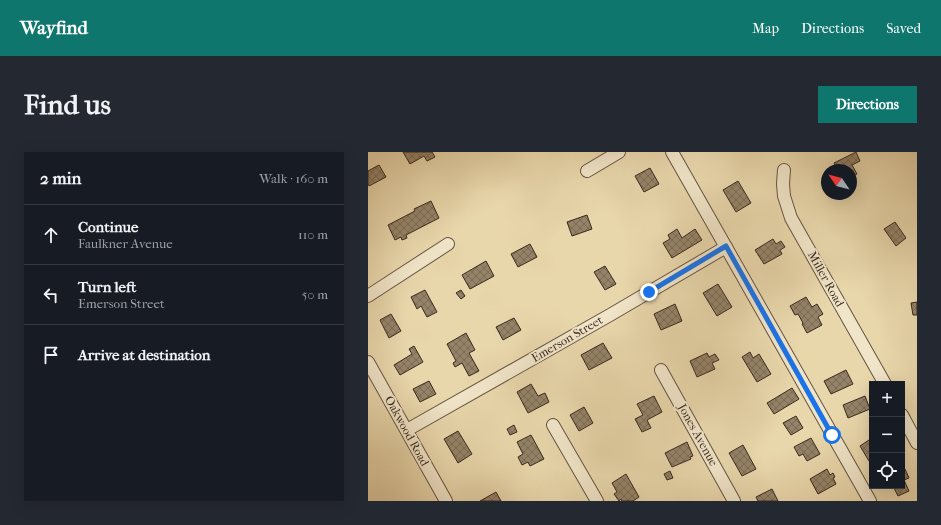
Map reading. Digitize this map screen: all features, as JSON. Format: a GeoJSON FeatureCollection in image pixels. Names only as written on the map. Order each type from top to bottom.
{"type":"FeatureCollection","features":[{"type":"Feature","properties":{"kind":"street"},"geometry":{"type":"LineString","coordinates":[[587,171],[619,152]]}},
{"type":"Feature","properties":{"kind":"street"},"geometry":{"type":"LineString","coordinates":[[672,152],[870,501]]}},
{"type":"Feature","properties":{"kind":"street","name":"Miller Road"},"geometry":{"type":"LineString","coordinates":[[784,170],[784,196],[791,218],[883,381]]}},
{"type":"Feature","properties":{"kind":"street"},"geometry":{"type":"LineString","coordinates":[[368,296],[448,244]]}},
{"type":"Feature","properties":{"kind":"street","name":"Emerson Street"},"geometry":{"type":"LineString","coordinates":[[407,430],[610,315],[726,246]]}},
{"type":"Feature","properties":{"kind":"street","name":"Oakwood Road"},"geometry":{"type":"LineString","coordinates":[[368,362],[446,501]]}},
{"type":"Feature","properties":{"kind":"street","name":"Jones Avenue"},"geometry":{"type":"LineString","coordinates":[[661,370],[734,501]]}},
{"type":"Feature","properties":{"kind":"street"},"geometry":{"type":"LineString","coordinates":[[903,417],[917,443]]}},
{"type":"Feature","properties":{"kind":"street"},"geometry":{"type":"LineString","coordinates":[[553,425],[597,501]]}},
{"type":"Feature","properties":{"kind":"building"},"geometry":{"type":"Polygon","coordinates":[[[403,152],[432,152],[435,157],[427,161],[424,156],[410,164],[403,152]]]}},
{"type":"Feature","properties":{"kind":"building"},"geometry":{"type":"Polygon","coordinates":[[[856,152],[860,161],[854,164],[834,163],[856,152]]]}},
{"type":"Feature","properties":{"kind":"building"},"geometry":{"type":"Polygon","coordinates":[[[379,165],[386,177],[369,186],[368,171],[379,165]]]}},
{"type":"Feature","properties":{"kind":"building"},"geometry":{"type":"Polygon","coordinates":[[[650,168],[659,184],[644,192],[635,176],[650,168]]]}},
{"type":"Feature","properties":{"kind":"building"},"geometry":{"type":"Polygon","coordinates":[[[738,181],[751,203],[736,212],[723,190],[738,181]]]}},
{"type":"Feature","properties":{"kind":"building"},"geometry":{"type":"Polygon","coordinates":[[[431,201],[439,218],[406,235],[407,238],[402,240],[401,237],[395,240],[388,225],[415,211],[414,209],[431,201]]]}},
{"type":"Feature","properties":{"kind":"building"},"geometry":{"type":"Polygon","coordinates":[[[587,215],[592,229],[572,236],[567,222],[587,215]]]}},
{"type":"Feature","properties":{"kind":"building"},"geometry":{"type":"Polygon","coordinates":[[[895,222],[906,238],[896,246],[884,229],[895,222]]]}},
{"type":"Feature","properties":{"kind":"building"},"geometry":{"type":"Polygon","coordinates":[[[677,229],[682,238],[695,229],[702,240],[672,258],[663,243],[670,239],[668,235],[677,229]]]}},
{"type":"Feature","properties":{"kind":"building"},"geometry":{"type":"Polygon","coordinates":[[[773,239],[776,244],[781,241],[785,247],[780,250],[782,254],[764,264],[755,250],[773,239]]]}},
{"type":"Feature","properties":{"kind":"building"},"geometry":{"type":"Polygon","coordinates":[[[530,244],[537,257],[518,267],[511,254],[530,244]]]}},
{"type":"Feature","properties":{"kind":"building"},"geometry":{"type":"Polygon","coordinates":[[[486,261],[494,276],[470,289],[462,275],[486,261]]]}},
{"type":"Feature","properties":{"kind":"building"},"geometry":{"type":"Polygon","coordinates":[[[605,266],[616,284],[605,290],[594,272],[605,266]]]}},
{"type":"Feature","properties":{"kind":"building"},"geometry":{"type":"Polygon","coordinates":[[[718,284],[732,307],[717,316],[703,293],[718,284]]]}},
{"type":"Feature","properties":{"kind":"building"},"geometry":{"type":"Polygon","coordinates":[[[425,290],[437,312],[427,317],[421,306],[417,309],[411,297],[425,290]]]}},
{"type":"Feature","properties":{"kind":"building"},"geometry":{"type":"Polygon","coordinates":[[[461,290],[465,296],[461,299],[456,293],[461,290]]]}},
{"type":"Feature","properties":{"kind":"building"},"geometry":{"type":"Polygon","coordinates":[[[806,297],[812,307],[817,304],[823,314],[818,317],[822,325],[807,333],[798,314],[795,315],[790,306],[806,297]]]}},
{"type":"Feature","properties":{"kind":"building"},"geometry":{"type":"Polygon","coordinates":[[[917,302],[917,315],[913,315],[911,303],[917,302]]]}},
{"type":"Feature","properties":{"kind":"building"},"geometry":{"type":"Polygon","coordinates":[[[675,304],[682,321],[661,330],[654,314],[675,304]]]}},
{"type":"Feature","properties":{"kind":"building"},"geometry":{"type":"Polygon","coordinates":[[[391,314],[401,331],[389,338],[380,320],[391,314]]]}},
{"type":"Feature","properties":{"kind":"building"},"geometry":{"type":"Polygon","coordinates":[[[514,318],[521,330],[503,340],[496,327],[514,318]]]}},
{"type":"Feature","properties":{"kind":"building"},"geometry":{"type":"Polygon","coordinates":[[[466,333],[475,350],[469,353],[479,371],[469,376],[462,363],[455,367],[453,363],[456,361],[447,344],[466,333]]]}},
{"type":"Feature","properties":{"kind":"building"},"geometry":{"type":"Polygon","coordinates":[[[603,343],[612,358],[589,370],[581,355],[603,343]]]}},
{"type":"Feature","properties":{"kind":"building"},"geometry":{"type":"Polygon","coordinates":[[[414,346],[423,362],[400,375],[394,365],[412,354],[409,349],[414,346]]]}},
{"type":"Feature","properties":{"kind":"building"},"geometry":{"type":"Polygon","coordinates":[[[750,352],[753,358],[759,354],[771,374],[757,382],[742,357],[750,352]]]}},
{"type":"Feature","properties":{"kind":"building"},"geometry":{"type":"Polygon","coordinates":[[[707,353],[709,357],[715,354],[719,360],[712,363],[715,369],[697,377],[690,361],[707,353]]]}},
{"type":"Feature","properties":{"kind":"building"},"geometry":{"type":"Polygon","coordinates":[[[846,370],[853,384],[831,394],[824,381],[846,370]]]}},
{"type":"Feature","properties":{"kind":"building"},"geometry":{"type":"Polygon","coordinates":[[[429,381],[436,394],[420,402],[413,389],[429,381]]]}},
{"type":"Feature","properties":{"kind":"building"},"geometry":{"type":"Polygon","coordinates":[[[531,384],[538,396],[545,393],[549,402],[528,413],[517,392],[531,384]]]}},
{"type":"Feature","properties":{"kind":"building"},"geometry":{"type":"Polygon","coordinates":[[[792,388],[799,399],[774,414],[767,403],[792,388]]]}},
{"type":"Feature","properties":{"kind":"building"},"geometry":{"type":"Polygon","coordinates":[[[654,396],[662,412],[647,420],[651,428],[642,432],[635,419],[643,415],[637,404],[654,396]]]}},
{"type":"Feature","properties":{"kind":"building"},"geometry":{"type":"Polygon","coordinates":[[[865,396],[869,409],[848,418],[843,405],[865,396]]]}},
{"type":"Feature","properties":{"kind":"building"},"geometry":{"type":"Polygon","coordinates":[[[584,407],[593,423],[579,431],[570,415],[584,407]]]}},
{"type":"Feature","properties":{"kind":"building"},"geometry":{"type":"Polygon","coordinates":[[[796,416],[803,428],[791,435],[783,423],[796,416]]]}},
{"type":"Feature","properties":{"kind":"building"},"geometry":{"type":"Polygon","coordinates":[[[514,425],[517,432],[510,435],[507,429],[514,425]]]}},
{"type":"Feature","properties":{"kind":"building"},"geometry":{"type":"Polygon","coordinates":[[[458,431],[472,454],[458,463],[444,439],[458,431]]]}},
{"type":"Feature","properties":{"kind":"building"},"geometry":{"type":"Polygon","coordinates":[[[531,435],[544,459],[530,466],[528,462],[522,465],[518,457],[523,454],[517,442],[531,435]]]}},
{"type":"Feature","properties":{"kind":"building"},"geometry":{"type":"Polygon","coordinates":[[[811,438],[820,454],[807,461],[803,454],[799,456],[794,447],[811,438]]]}},
{"type":"Feature","properties":{"kind":"building"},"geometry":{"type":"Polygon","coordinates":[[[869,440],[869,461],[860,446],[869,440]]]}},
{"type":"Feature","properties":{"kind":"building"},"geometry":{"type":"Polygon","coordinates":[[[687,442],[693,456],[690,457],[691,459],[672,467],[665,453],[687,442]]]}},
{"type":"Feature","properties":{"kind":"building"},"geometry":{"type":"Polygon","coordinates":[[[743,445],[756,469],[742,476],[729,453],[743,445]]]}},
{"type":"Feature","properties":{"kind":"building"},"geometry":{"type":"Polygon","coordinates":[[[827,469],[830,475],[833,473],[835,477],[833,478],[836,484],[818,494],[810,479],[827,469]]]}},
{"type":"Feature","properties":{"kind":"building"},"geometry":{"type":"Polygon","coordinates":[[[905,469],[909,478],[905,480],[905,469]]]}},
{"type":"Feature","properties":{"kind":"building"},"geometry":{"type":"Polygon","coordinates":[[[670,471],[673,478],[667,480],[664,474],[670,471]]]}},
{"type":"Feature","properties":{"kind":"building"},"geometry":{"type":"Polygon","coordinates":[[[626,474],[639,497],[633,501],[622,501],[621,499],[619,501],[614,494],[617,492],[612,483],[626,474]]]}},
{"type":"Feature","properties":{"kind":"building"},"geometry":{"type":"Polygon","coordinates":[[[905,482],[909,491],[898,496],[894,489],[905,489],[905,482]]]}},
{"type":"Feature","properties":{"kind":"building"},"geometry":{"type":"Polygon","coordinates":[[[772,489],[778,501],[758,501],[756,497],[772,489]]]}},
{"type":"Feature","properties":{"kind":"building"},"geometry":{"type":"Polygon","coordinates":[[[496,492],[501,501],[480,501],[496,492]]]}},
{"type":"Feature","properties":{"kind":"route"},"geometry":{"type":"LineString","coordinates":[[649,292],[726,246],[832,435]]}}]}
